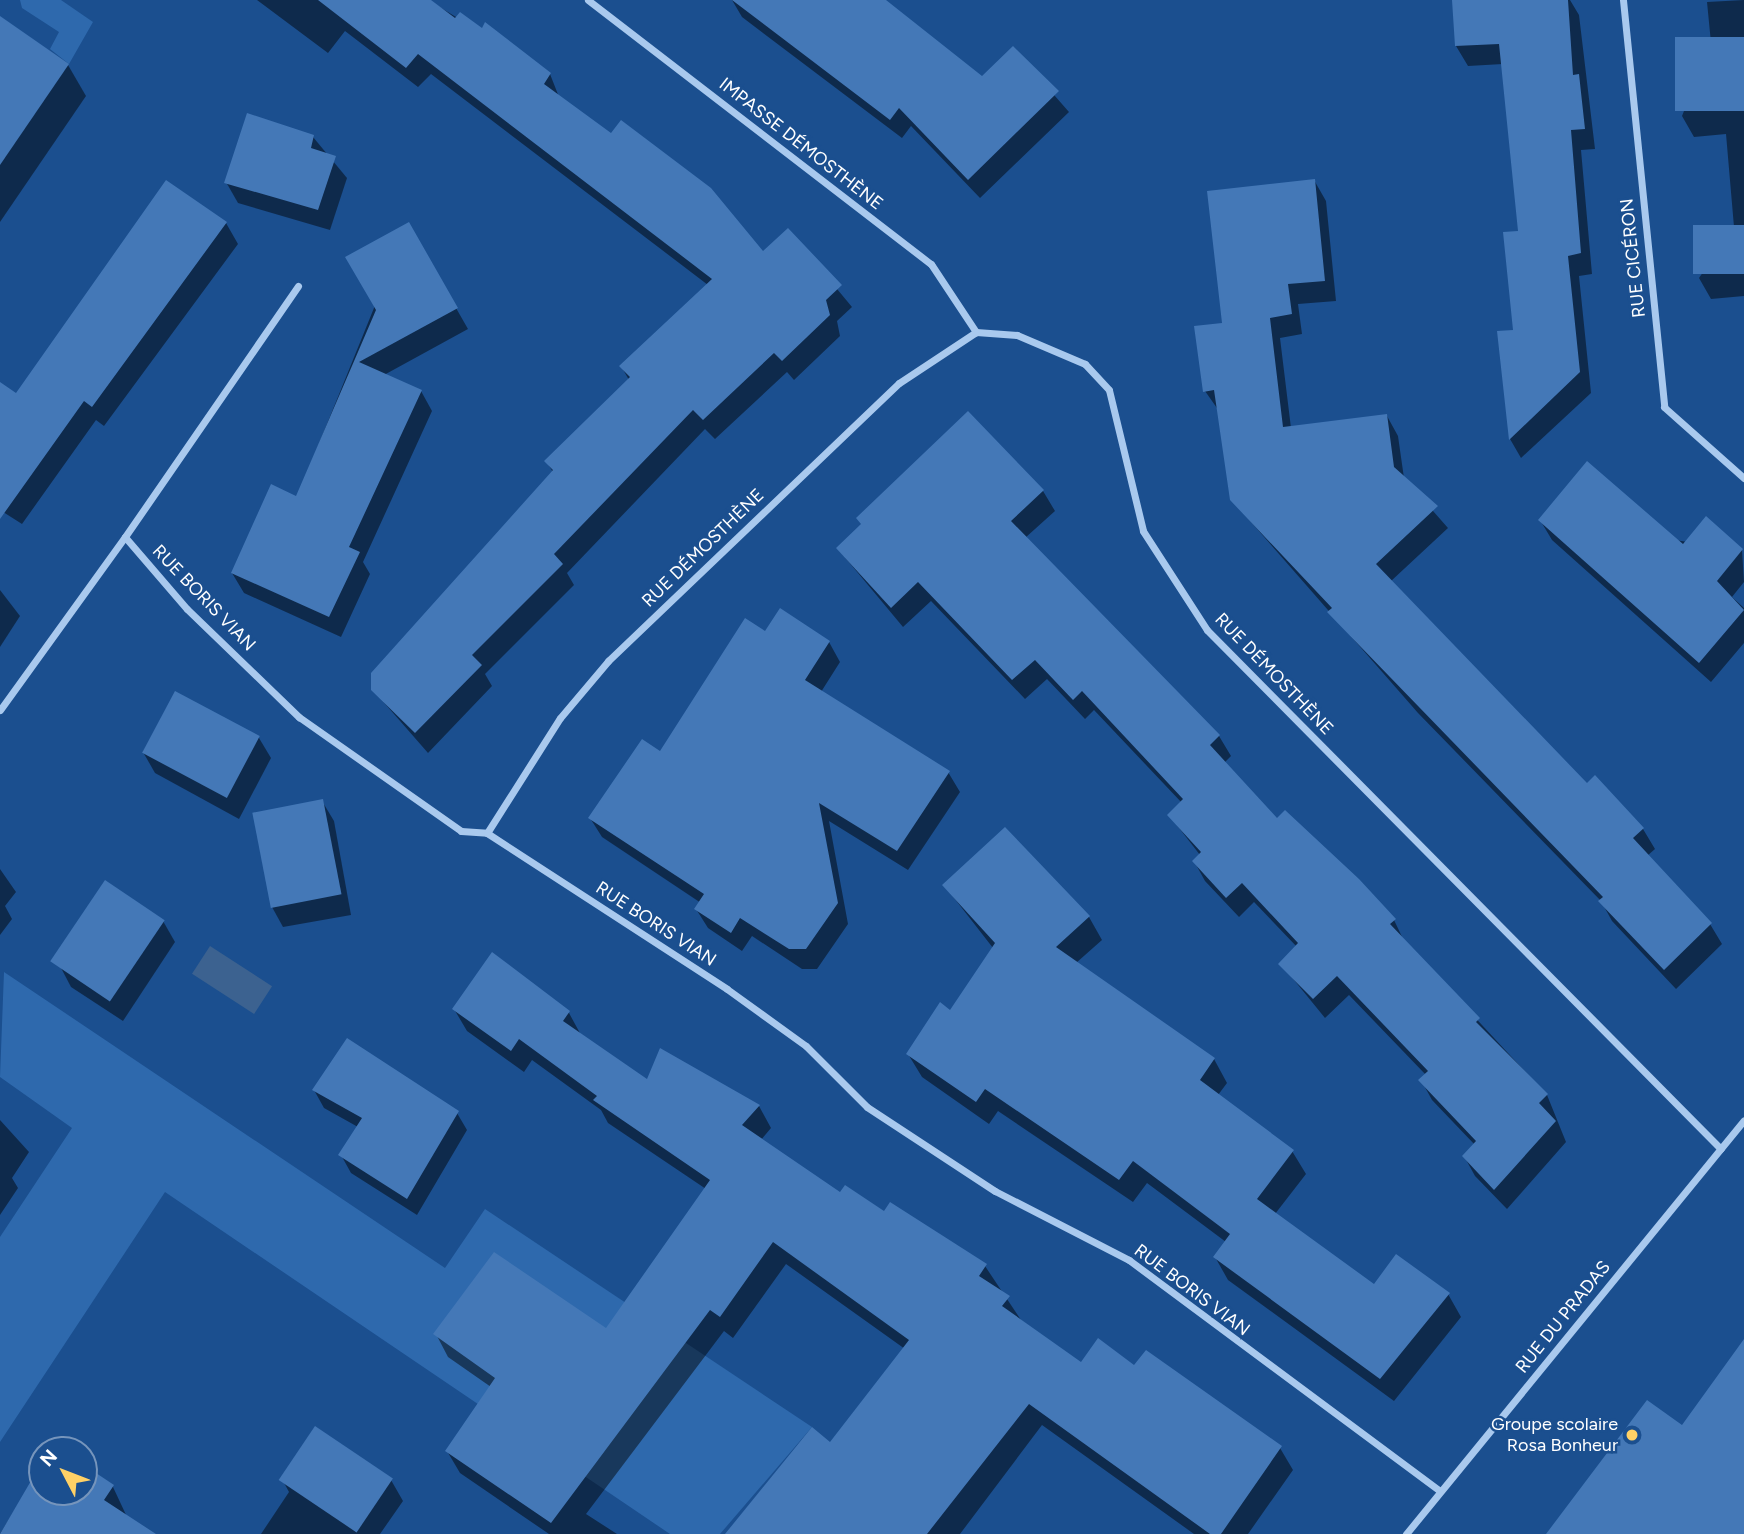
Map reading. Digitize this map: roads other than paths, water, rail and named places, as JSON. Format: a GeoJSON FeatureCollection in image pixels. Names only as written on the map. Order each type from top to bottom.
{"type":"FeatureCollection","features":[{"type":"Feature","properties":{"kind":"street","name":"IMPASSE DÉMOSTHÈNE"},"geometry":{"type":"LineString","coordinates":[[588,0],[931,264],[976,332]]}},
{"type":"Feature","properties":{"kind":"street","name":"RUE CICÉRON"},"geometry":{"type":"LineString","coordinates":[[1623,0],[1664,407],[1744,478]]}},
{"type":"Feature","properties":{"kind":"street"},"geometry":{"type":"LineString","coordinates":[[0,710],[125,537],[298,286]]}},
{"type":"Feature","properties":{"kind":"street","name":"RUE DÉMOSTHÈNE"},"geometry":{"type":"LineString","coordinates":[[487,833],[560,718],[608,661],[899,383],[976,332],[1055,346],[1085,364],[1109,390],[1143,531],[1207,629],[1721,1149]]}},
{"type":"Feature","properties":{"kind":"street","name":"RUE BORIS VIAN"},"geometry":{"type":"LineString","coordinates":[[125,537],[187,609],[299,717],[461,831],[487,833],[727,989],[806,1046],[867,1107],[995,1191],[1129,1260],[1440,1492]]}},
{"type":"Feature","properties":{"kind":"street","name":"RUE DU PRADAS"},"geometry":{"type":"LineString","coordinates":[[1406,1534],[1744,1119]]}},
{"type":"Feature","properties":{"kind":"place","name":"Groupe scolaire Rosa Bonheur"},"geometry":{"type":"Point","coordinates":[1632,1435]}}]}
